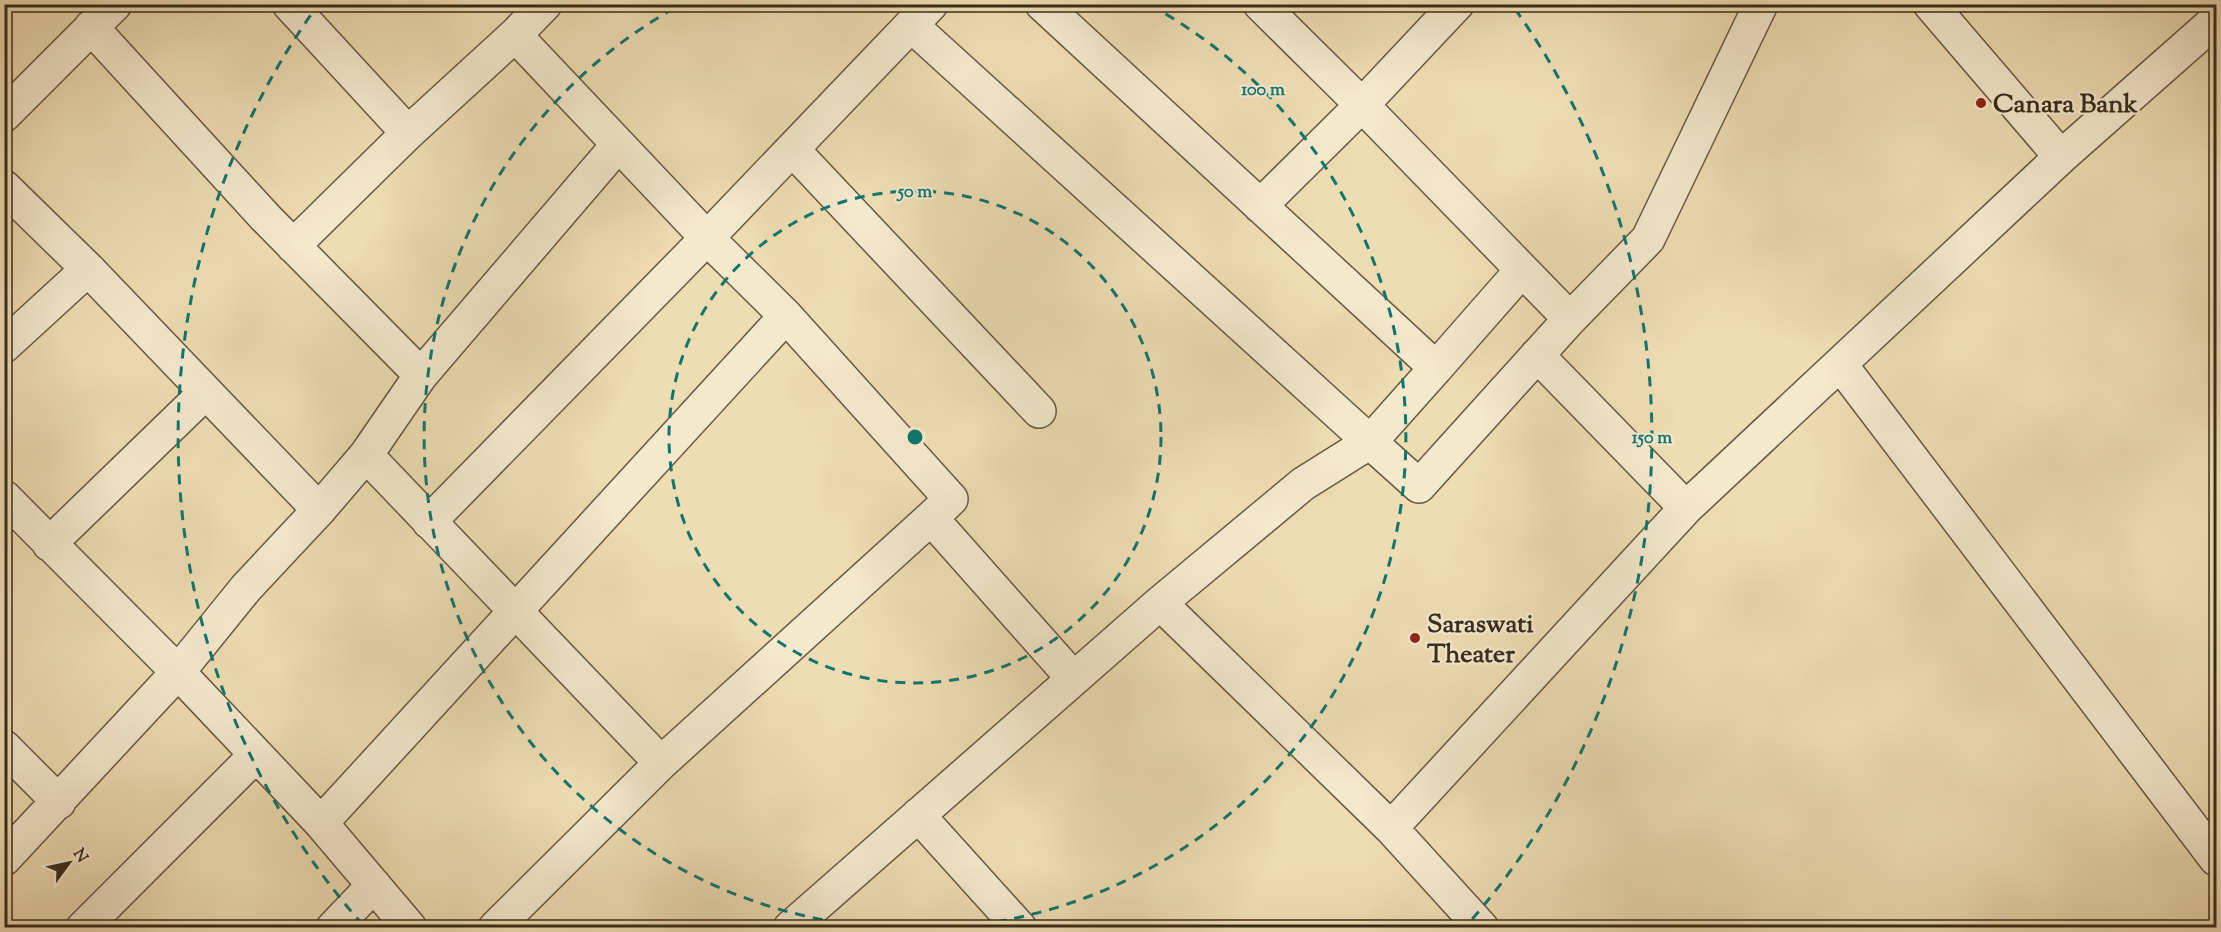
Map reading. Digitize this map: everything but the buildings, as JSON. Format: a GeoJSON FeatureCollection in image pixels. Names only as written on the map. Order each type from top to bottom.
{"type":"FeatureCollection","features":[{"type":"Feature","properties":{"kind":"street"},"geometry":{"type":"LineString","coordinates":[[4,115],[115,4]]}},
{"type":"Feature","properties":{"kind":"street"},"geometry":{"type":"LineString","coordinates":[[289,4],[408,133]]}},
{"type":"Feature","properties":{"kind":"street"},"geometry":{"type":"LineString","coordinates":[[1042,4],[1436,368]]}},
{"type":"Feature","properties":{"kind":"street"},"geometry":{"type":"LineString","coordinates":[[1260,206],[1362,105],[1457,4]]}},
{"type":"Feature","properties":{"kind":"street"},"geometry":{"type":"LineString","coordinates":[[429,522],[921,15],[1419,486],[1570,319],[1648,239],[1761,4]]}},
{"type":"Feature","properties":{"kind":"street"},"geometry":{"type":"LineString","coordinates":[[1930,4],[2061,157]]}},
{"type":"Feature","properties":{"kind":"street"},"geometry":{"type":"LineString","coordinates":[[294,246],[408,133],[515,35],[542,5]]}},
{"type":"Feature","properties":{"kind":"street"},"geometry":{"type":"LineString","coordinates":[[1280,11],[1362,105],[1570,319]]}},
{"type":"Feature","properties":{"kind":"street"},"geometry":{"type":"LineString","coordinates":[[1391,828],[1686,508],[2061,157],[2217,20]]}},
{"type":"Feature","properties":{"kind":"street"},"geometry":{"type":"LineString","coordinates":[[92,27],[294,246],[421,375]]}},
{"type":"Feature","properties":{"kind":"street"},"geometry":{"type":"LineString","coordinates":[[495,927],[661,763],[951,499],[786,316],[707,238],[515,35]]}},
{"type":"Feature","properties":{"kind":"street"},"geometry":{"type":"LineString","coordinates":[[4,859],[178,672],[246,588],[319,510],[366,455],[421,375],[618,145]]}},
{"type":"Feature","properties":{"kind":"street"},"geometry":{"type":"LineString","coordinates":[[792,150],[1039,411]]}},
{"type":"Feature","properties":{"kind":"street"},"geometry":{"type":"LineString","coordinates":[[4,187],[88,268],[319,510]]}},
{"type":"Feature","properties":{"kind":"street"},"geometry":{"type":"LineString","coordinates":[[4,345],[88,268]]}},
{"type":"Feature","properties":{"kind":"street"},"geometry":{"type":"LineString","coordinates":[[790,927],[1160,603],[1303,484],[1370,442],[1522,270]]}},
{"type":"Feature","properties":{"kind":"street"},"geometry":{"type":"LineString","coordinates":[[321,824],[786,316]]}},
{"type":"Feature","properties":{"kind":"street"},"geometry":{"type":"LineString","coordinates":[[1537,355],[1686,508]]}},
{"type":"Feature","properties":{"kind":"street"},"geometry":{"type":"LineString","coordinates":[[1840,364],[2217,859]]}},
{"type":"Feature","properties":{"kind":"street"},"geometry":{"type":"LineString","coordinates":[[49,544],[205,393]]}},
{"type":"Feature","properties":{"kind":"street"},"geometry":{"type":"LineString","coordinates":[[366,455],[661,763]]}},
{"type":"Feature","properties":{"kind":"street"},"geometry":{"type":"LineString","coordinates":[[4,497],[178,672],[321,824],[410,927]]}},
{"type":"Feature","properties":{"kind":"street"},"geometry":{"type":"LineString","coordinates":[[931,518],[1073,678]]}},
{"type":"Feature","properties":{"kind":"street"},"geometry":{"type":"LineString","coordinates":[[1160,603],[1391,828],[1482,927]]}},
{"type":"Feature","properties":{"kind":"street"},"geometry":{"type":"LineString","coordinates":[[4,747],[59,802]]}},
{"type":"Feature","properties":{"kind":"street"},"geometry":{"type":"LineString","coordinates":[[83,927],[255,756]]}},
{"type":"Feature","properties":{"kind":"street"},"geometry":{"type":"LineString","coordinates":[[918,815],[1020,927]]}},
{"type":"Feature","properties":{"kind":"street"},"geometry":{"type":"LineString","coordinates":[[333,927],[374,885]]}},
{"type":"Feature","properties":{"kind":"place","name":"Canara Bank"},"geometry":{"type":"Point","coordinates":[1981,103]}},
{"type":"Feature","properties":{"kind":"place","name":"Saraswati Theater"},"geometry":{"type":"Point","coordinates":[1415,638]}}]}
